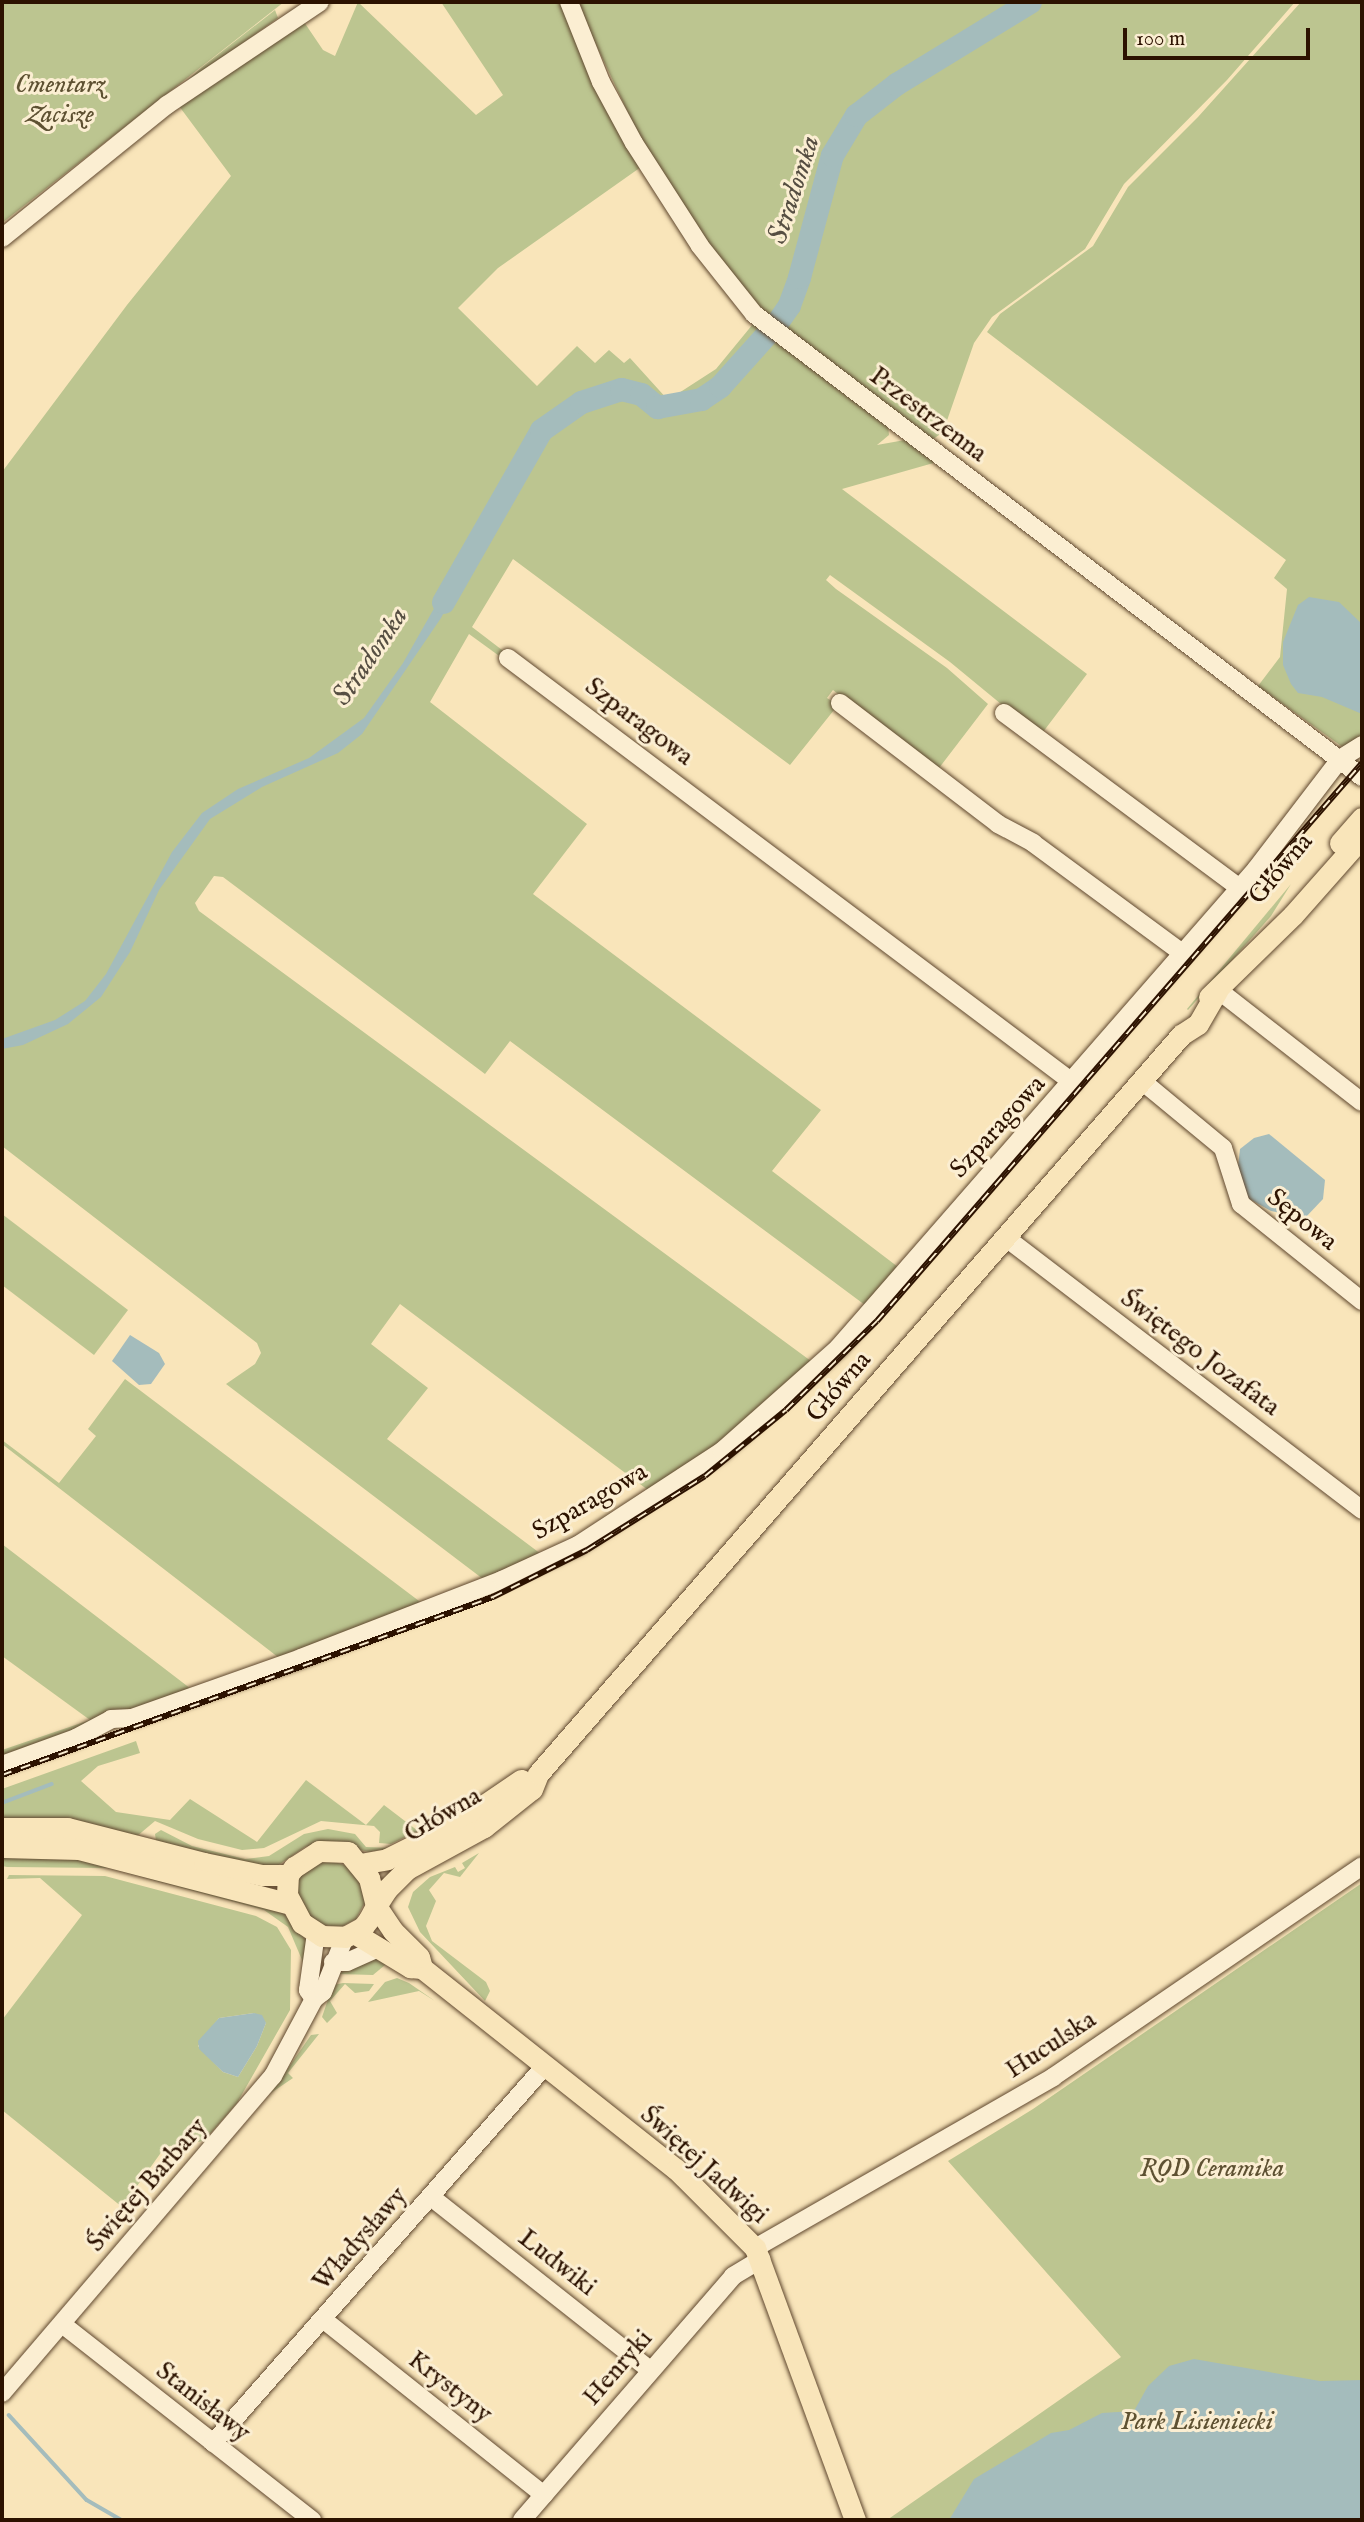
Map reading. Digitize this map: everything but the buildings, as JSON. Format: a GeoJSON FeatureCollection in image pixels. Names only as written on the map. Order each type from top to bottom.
{"type":"FeatureCollection","features":[{"type":"Feature","properties":{"kind":"main road","name":"Główna"},"geometry":{"type":"LineString","coordinates":[[376,1906],[401,1875],[494,1820],[531,1789],[538,1774],[1181,1035],[1198,1024],[1218,990],[1362,822]]}},
{"type":"Feature","properties":{"kind":"main road","name":"Główna"},"geometry":{"type":"LineString","coordinates":[[360,1864],[387,1859],[455,1825],[522,1780],[538,1774]]}},
{"type":"Feature","properties":{"kind":"main road"},"geometry":{"type":"LineString","coordinates":[[2,1828],[67,1828],[204,1863],[288,1875]]}},
{"type":"Feature","properties":{"kind":"main road"},"geometry":{"type":"LineString","coordinates":[[2,1847],[79,1849],[290,1904],[316,1933],[349,1935],[376,1906],[360,1864],[348,1852],[329,1850],[310,1854],[288,1875]]}},
{"type":"Feature","properties":{"kind":"main road"},"geometry":{"type":"LineString","coordinates":[[288,1875],[290,1904]]}},
{"type":"Feature","properties":{"kind":"main road","name":"Świętej Jadwigi"},"geometry":{"type":"LineString","coordinates":[[376,1906],[419,1957],[422,1968]]}},
{"type":"Feature","properties":{"kind":"main road","name":"Świętej Jadwigi"},"geometry":{"type":"LineString","coordinates":[[349,1935],[380,1947],[410,1967],[422,1968],[676,2169],[758,2253],[855,2520]]}},
{"type":"Feature","properties":{"kind":"street"},"geometry":{"type":"LineString","coordinates":[[2,238],[167,105],[320,2]]}},
{"type":"Feature","properties":{"kind":"street","name":"Przestrzenna"},"geometry":{"type":"LineString","coordinates":[[569,2],[601,82],[634,144],[700,246],[754,314],[1362,777]]}},
{"type":"Feature","properties":{"kind":"street","name":"Szparagowa"},"geometry":{"type":"LineString","coordinates":[[508,658],[1072,1082]]}},
{"type":"Feature","properties":{"kind":"street"},"geometry":{"type":"LineString","coordinates":[[840,703],[998,824],[1033,844],[1182,953]]}},
{"type":"Feature","properties":{"kind":"street"},"geometry":{"type":"LineString","coordinates":[[1004,713],[1240,888]]}},
{"type":"Feature","properties":{"kind":"street","name":"Szparagowa"},"geometry":{"type":"LineString","coordinates":[[2,1765],[76,1738],[111,1719],[132,1718],[289,1663],[502,1580],[578,1545],[692,1472],[751,1428],[838,1348],[1240,888],[1340,759],[1362,745]]}},
{"type":"Feature","properties":{"kind":"street"},"geometry":{"type":"LineString","coordinates":[[1218,990],[1362,1102]]}},
{"type":"Feature","properties":{"kind":"street","name":"Sępowa"},"geometry":{"type":"LineString","coordinates":[[1142,1081],[1223,1148],[1241,1204],[1362,1301]]}},
{"type":"Feature","properties":{"kind":"street","name":"Świętego Jozafata"},"geometry":{"type":"LineString","coordinates":[[1005,1237],[1362,1510]]}},
{"type":"Feature","properties":{"kind":"street","name":"Huculska"},"geometry":{"type":"LineString","coordinates":[[758,2253],[1053,2077],[1362,1866]]}},
{"type":"Feature","properties":{"kind":"street"},"geometry":{"type":"LineString","coordinates":[[314,1999],[307,1990],[316,1933]]}},
{"type":"Feature","properties":{"kind":"street","name":"Świętej Barbary"},"geometry":{"type":"LineString","coordinates":[[2,2393],[247,2110],[285,2057],[314,1999],[323,1992],[333,1962],[349,1935]]}},
{"type":"Feature","properties":{"kind":"street"},"geometry":{"type":"LineString","coordinates":[[333,1962],[347,1962],[380,1947]]}},
{"type":"Feature","properties":{"kind":"street","name":"Władysławy"},"geometry":{"type":"LineString","coordinates":[[212,2443],[324,2320],[544,2067]]}},
{"type":"Feature","properties":{"kind":"street","name":"Ludwiki"},"geometry":{"type":"LineString","coordinates":[[431,2197],[650,2370]]}},
{"type":"Feature","properties":{"kind":"street","name":"Henryki"},"geometry":{"type":"LineString","coordinates":[[522,2520],[733,2276],[758,2253]]}},
{"type":"Feature","properties":{"kind":"street","name":"Krystyny"},"geometry":{"type":"LineString","coordinates":[[324,2320],[544,2495]]}},
{"type":"Feature","properties":{"kind":"street","name":"Stanisławy"},"geometry":{"type":"LineString","coordinates":[[62,2323],[312,2520]]}},
{"type":"Feature","properties":{"kind":"green space","name":"Cmentarz Zacisze"},"geometry":{"type":"Polygon","coordinates":[[[2,2],[284,2],[2,223],[2,2]]]}},
{"type":"Feature","properties":{"kind":"green space"},"geometry":{"type":"Polygon","coordinates":[[[358,2],[476,115],[503,95],[441,2],[562,2],[641,167],[498,268],[458,308],[537,386],[577,346],[595,363],[609,350],[624,363],[630,358],[668,400],[716,369],[753,324],[888,425],[889,435],[877,445],[905,440],[937,462],[842,489],[1087,674],[1040,736],[950,662],[830,575],[826,580],[836,589],[947,668],[988,704],[936,772],[833,690],[827,698],[838,705],[790,765],[513,559],[472,627],[506,653],[502,658],[469,634],[430,702],[587,824],[533,894],[821,1110],[772,1171],[902,1270],[869,1308],[510,1041],[485,1074],[223,877],[214,876],[195,903],[199,911],[815,1364],[788,1391],[652,1493],[400,1304],[371,1344],[428,1388],[387,1439],[545,1557],[487,1582],[226,1384],[255,1364],[261,1353],[257,1343],[2,1146],[2,472],[127,305],[231,176],[179,106],[302,19],[323,50],[335,56],[358,2]]]}},
{"type":"Feature","properties":{"kind":"green space"},"geometry":{"type":"Polygon","coordinates":[[[576,2],[1295,2],[1227,80],[1124,184],[1085,249],[992,317],[974,343],[943,432],[932,440],[764,311],[730,275],[646,151],[576,2]]]}},
{"type":"Feature","properties":{"kind":"green space"},"geometry":{"type":"Polygon","coordinates":[[[1301,2],[1362,2],[1362,740],[1344,748],[1258,686],[1280,657],[1287,589],[1274,578],[1286,560],[987,332],[1000,314],[1093,246],[1128,187],[1198,117],[1301,2]]]}},
{"type":"Feature","properties":{"kind":"green space"},"geometry":{"type":"Polygon","coordinates":[[[275,10],[278,18],[177,90],[202,67],[275,10]]]}},
{"type":"Feature","properties":{"kind":"green space"},"geometry":{"type":"Polygon","coordinates":[[[1291,884],[1271,916],[1188,1010],[1187,1009],[1291,884]]]}},
{"type":"Feature","properties":{"kind":"green space"},"geometry":{"type":"Polygon","coordinates":[[[2,1214],[128,1310],[94,1355],[2,1285],[2,1214]]]}},
{"type":"Feature","properties":{"kind":"green space"},"geometry":{"type":"Polygon","coordinates":[[[125,1379],[427,1607],[283,1661],[2,1444],[2,1440],[59,1483],[96,1436],[88,1429],[125,1379]]]}},
{"type":"Feature","properties":{"kind":"green space"},"geometry":{"type":"Polygon","coordinates":[[[2,1544],[195,1692],[2,1760],[2,1750],[90,1720],[2,1656],[2,1544]]]}},
{"type":"Feature","properties":{"kind":"green space"},"geometry":{"type":"Polygon","coordinates":[[[136,1741],[140,1753],[98,1766],[81,1781],[116,1812],[170,1820],[190,1799],[257,1842],[306,1780],[366,1825],[384,1805],[418,1831],[391,1844],[379,1843],[380,1832],[374,1826],[321,1821],[264,1848],[242,1850],[198,1839],[155,1821],[136,1837],[2,1822],[2,1789],[136,1741]]]}},
{"type":"Feature","properties":{"kind":"green space"},"geometry":{"type":"Polygon","coordinates":[[[328,1829],[355,1834],[366,1847],[392,1848],[369,1852],[324,1841],[305,1847],[277,1866],[264,1867],[156,1841],[155,1834],[161,1830],[192,1846],[245,1859],[269,1856],[304,1834],[328,1829]]]}},
{"type":"Feature","properties":{"kind":"green space"},"geometry":{"type":"Polygon","coordinates":[[[479,1853],[460,1877],[444,1873],[429,1890],[436,1901],[426,1926],[432,1941],[486,1982],[490,1991],[485,2001],[420,1932],[408,1907],[413,1892],[430,1877],[455,1867],[458,1872],[465,1868],[462,1863],[479,1853]]]}},
{"type":"Feature","properties":{"kind":"green space"},"geometry":{"type":"Polygon","coordinates":[[[2,1854],[65,1854],[281,1910],[306,1940],[310,1950],[305,1967],[288,1927],[264,1910],[108,1868],[2,1866],[2,1854]]]}},
{"type":"Feature","properties":{"kind":"green space"},"geometry":{"type":"Polygon","coordinates":[[[327,1859],[355,1869],[365,1902],[356,1919],[341,1927],[323,1925],[309,1916],[294,1890],[301,1872],[327,1859]]]}},
{"type":"Feature","properties":{"kind":"green space"},"geometry":{"type":"Polygon","coordinates":[[[9,1875],[105,1876],[256,1916],[277,1927],[291,1950],[290,2010],[237,2103],[204,2141],[165,2147],[122,2207],[2,2110],[2,2020],[82,1915],[40,1878],[7,1879],[9,1875]],[[254,2013],[219,2018],[198,2046],[223,2072],[238,2077],[257,2046],[266,2023],[254,2013]]]}},
{"type":"Feature","properties":{"kind":"green space","name":"ROD Ceramika"},"geometry":{"type":"Polygon","coordinates":[[[1362,1883],[1362,2520],[887,2520],[1121,2357],[948,2161],[1033,2109],[1362,1883]]]}},
{"type":"Feature","properties":{"kind":"green space"},"geometry":{"type":"Polygon","coordinates":[[[366,1957],[391,1960],[373,1975],[339,1974],[366,1957]]]}},
{"type":"Feature","properties":{"kind":"green space"},"geometry":{"type":"Polygon","coordinates":[[[397,1978],[409,1983],[435,2001],[419,1991],[368,2002],[385,1982],[397,1978]]]}},
{"type":"Feature","properties":{"kind":"green space"},"geometry":{"type":"Polygon","coordinates":[[[343,1983],[374,1984],[369,1991],[355,1993],[345,1984],[330,2001],[337,2013],[327,2023],[322,2017],[333,1985],[343,1983]]]}},
{"type":"Feature","properties":{"kind":"green space"},"geometry":{"type":"Polygon","coordinates":[[[319,2034],[288,2073],[293,2078],[271,2093],[311,2035],[319,2034]]]}},
{"type":"Feature","properties":{"kind":"water"},"geometry":{"type":"Polygon","coordinates":[[[453,575],[462,579],[441,618],[362,734],[338,753],[262,787],[210,819],[159,890],[130,952],[101,997],[68,1024],[23,1045],[2,1049],[2,1039],[55,1020],[85,1001],[106,974],[172,852],[202,813],[238,789],[309,758],[364,718],[403,663],[453,575]]]}},
{"type":"Feature","properties":{"kind":"water"},"geometry":{"type":"Polygon","coordinates":[[[1309,597],[1339,602],[1362,624],[1362,714],[1322,697],[1298,693],[1291,684],[1283,665],[1283,642],[1298,605],[1309,597]]]}},
{"type":"Feature","properties":{"kind":"water"},"geometry":{"type":"Polygon","coordinates":[[[1269,1134],[1325,1180],[1323,1199],[1305,1218],[1271,1211],[1244,1196],[1238,1167],[1240,1149],[1254,1138],[1269,1134]]]}},
{"type":"Feature","properties":{"kind":"water"},"geometry":{"type":"Polygon","coordinates":[[[130,1335],[159,1353],[165,1364],[151,1384],[139,1385],[112,1361],[130,1335]]]}},
{"type":"Feature","properties":{"kind":"water"},"geometry":{"type":"Polygon","coordinates":[[[254,2013],[262,2015],[266,2023],[257,2046],[238,2077],[223,2072],[199,2049],[198,2041],[219,2018],[254,2013]]]}},
{"type":"Feature","properties":{"kind":"water","name":"Park Lisieniecki"},"geometry":{"type":"Polygon","coordinates":[[[1194,2359],[1320,2381],[1362,2380],[1362,2520],[949,2520],[974,2479],[1051,2433],[1069,2430],[1102,2413],[1134,2411],[1148,2386],[1169,2366],[1194,2359]]]}},
{"type":"Feature","properties":{"kind":"waterway","name":"Stradomka"},"geometry":{"type":"LineString","coordinates":[[778,321],[789,305],[799,277],[832,155],[856,115],[896,84],[1030,2]]}},
{"type":"Feature","properties":{"kind":"waterway","name":"Stradomka"},"geometry":{"type":"LineString","coordinates":[[443,602],[541,430],[581,402],[621,389],[641,394],[657,407],[701,399],[720,386],[772,328]]}},
{"type":"Feature","properties":{"kind":"waterway"},"geometry":{"type":"LineString","coordinates":[[2,1803],[52,1784]]}},
{"type":"Feature","properties":{"kind":"waterway"},"geometry":{"type":"LineString","coordinates":[[9,2415],[87,2500],[121,2520]]}},
{"type":"Feature","properties":{"kind":"railway"},"geometry":{"type":"LineString","coordinates":[[2,1775],[493,1597],[587,1550],[705,1476],[786,1410],[877,1321],[1362,763]]}}]}
